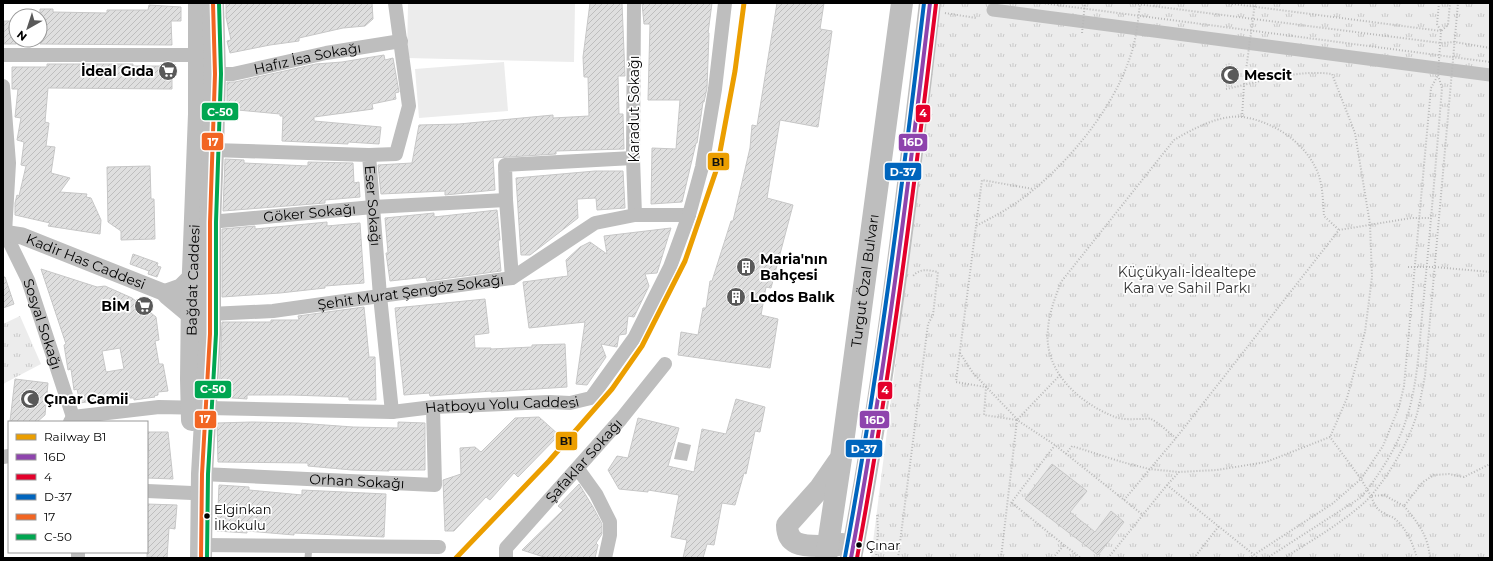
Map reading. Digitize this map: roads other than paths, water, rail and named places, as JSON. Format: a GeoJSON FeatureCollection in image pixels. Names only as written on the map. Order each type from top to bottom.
{"type":"FeatureCollection","features":[{"type":"Feature","properties":{"kind":"main road","name":"Bağdat Caddesi"},"geometry":{"type":"LineString","coordinates":[[199,3],[199,114],[194,277],[201,314]]}},
{"type":"Feature","properties":{"kind":"main road","name":"Bağdat Caddesi"},"geometry":{"type":"LineString","coordinates":[[197,554],[192,493],[193,452],[198,408],[201,314],[210,222],[213,150],[213,3]]}},
{"type":"Feature","properties":{"kind":"main road","name":"Turgut Özal Bulvarı"},"geometry":{"type":"LineString","coordinates":[[827,552],[902,3]]}},
{"type":"Feature","properties":{"kind":"main road"},"geometry":{"type":"LineString","coordinates":[[851,558],[868,470],[936,8]]}},
{"type":"Feature","properties":{"kind":"main road"},"geometry":{"type":"LineString","coordinates":[[168,294],[182,289],[194,277]]}},
{"type":"Feature","properties":{"kind":"main road"},"geometry":{"type":"LineString","coordinates":[[168,294],[201,314]]}},
{"type":"Feature","properties":{"kind":"main road","name":"Bağdat Caddesi"},"geometry":{"type":"LineString","coordinates":[[197,554],[202,474],[198,408]]}},
{"type":"Feature","properties":{"kind":"main road"},"geometry":{"type":"LineString","coordinates":[[841,458],[820,488],[787,525],[787,533],[798,544],[827,552],[847,542],[856,532]]}},
{"type":"Feature","properties":{"kind":"street"},"geometry":{"type":"LineString","coordinates":[[369,155],[396,154],[409,106],[396,3]]}},
{"type":"Feature","properties":{"kind":"street","name":"Karadut Sokağı"},"geometry":{"type":"LineString","coordinates":[[634,3],[635,215]]}},
{"type":"Feature","properties":{"kind":"street","name":"Hatboyu Yolu Caddesi"},"geometry":{"type":"LineString","coordinates":[[72,420],[159,407],[392,412],[433,407],[549,402],[570,403],[590,398],[635,336],[670,268],[689,215],[702,167],[715,89],[725,3]]}},
{"type":"Feature","properties":{"kind":"street","name":"Hafız İsa Sokağı"},"geometry":{"type":"LineString","coordinates":[[214,74],[233,74],[326,53],[401,41]]}},
{"type":"Feature","properties":{"kind":"street"},"geometry":{"type":"LineString","coordinates":[[3,55],[198,56]]}},
{"type":"Feature","properties":{"kind":"street"},"geometry":{"type":"LineString","coordinates":[[3,86],[8,163],[4,233]]}},
{"type":"Feature","properties":{"kind":"street","name":"Eser Sokağı"},"geometry":{"type":"LineString","coordinates":[[213,150],[369,155],[372,207],[392,412]]}},
{"type":"Feature","properties":{"kind":"street"},"geometry":{"type":"LineString","coordinates":[[512,278],[505,165],[634,158]]}},
{"type":"Feature","properties":{"kind":"street","name":"Göker Sokağı"},"geometry":{"type":"LineString","coordinates":[[210,222],[372,207],[506,200]]}},
{"type":"Feature","properties":{"kind":"street","name":"Şehit Murat Şengöz Sokağı"},"geometry":{"type":"LineString","coordinates":[[201,314],[273,312],[512,278],[595,223],[635,215],[689,215]]}},
{"type":"Feature","properties":{"kind":"street","name":"Kadir Has Caddesi"},"geometry":{"type":"LineString","coordinates":[[4,233],[22,236],[168,294]]}},
{"type":"Feature","properties":{"kind":"street","name":"Sosyal Sokağı"},"geometry":{"type":"LineString","coordinates":[[4,233],[28,280],[72,420]]}},
{"type":"Feature","properties":{"kind":"street","name":"Şafaklar Sokağı"},"geometry":{"type":"LineString","coordinates":[[506,558],[506,548],[621,420],[665,364]]}},
{"type":"Feature","properties":{"kind":"street","name":"Orhan Sokağı"},"geometry":{"type":"LineString","coordinates":[[202,474],[434,485],[433,407]]}},
{"type":"Feature","properties":{"kind":"street"},"geometry":{"type":"LineString","coordinates":[[578,469],[596,494],[610,522],[610,535],[604,558]]}},
{"type":"Feature","properties":{"kind":"street"},"geometry":{"type":"LineString","coordinates":[[148,491],[192,493]]}},
{"type":"Feature","properties":{"kind":"street"},"geometry":{"type":"LineString","coordinates":[[197,554],[309,552],[439,547]]}},
{"type":"Feature","properties":{"kind":"waterway"},"geometry":{"type":"LineString","coordinates":[[993,10],[1490,75]]}},
{"type":"Feature","properties":{"kind":"rail line","name":"B1"},"geometry":{"type":"LineString","coordinates":[[456,558],[549,461],[612,389],[642,346],[685,261],[717,168],[735,71],[744,3]]}},
{"type":"Feature","properties":{"kind":"place","name":"İdeal Gıda"},"geometry":{"type":"Point","coordinates":[168,71]}},
{"type":"Feature","properties":{"kind":"place","name":"Mescit"},"geometry":{"type":"Point","coordinates":[1230,75]}},
{"type":"Feature","properties":{"kind":"place","name":"Maria'nın Bahçesi"},"geometry":{"type":"Point","coordinates":[746,267]}},
{"type":"Feature","properties":{"kind":"place","name":"Lodos Balık"},"geometry":{"type":"Point","coordinates":[736,297]}},
{"type":"Feature","properties":{"kind":"place","name":"BİM"},"geometry":{"type":"Point","coordinates":[144,306]}},
{"type":"Feature","properties":{"kind":"place","name":"Çınar Camii"},"geometry":{"type":"Point","coordinates":[30,399]}},
{"type":"Feature","properties":{"kind":"place","name":"Elginkan İlkokulu"},"geometry":{"type":"Point","coordinates":[207,516]}},
{"type":"Feature","properties":{"kind":"place","name":"Çınar"},"geometry":{"type":"Point","coordinates":[859,545]}},
{"type":"Feature","properties":{"kind":"park label","name":"Küçükyalı-İdealtepe Kara ve Sahil Parkı"},"geometry":{"type":"Point","coordinates":[1187,280]}}]}
